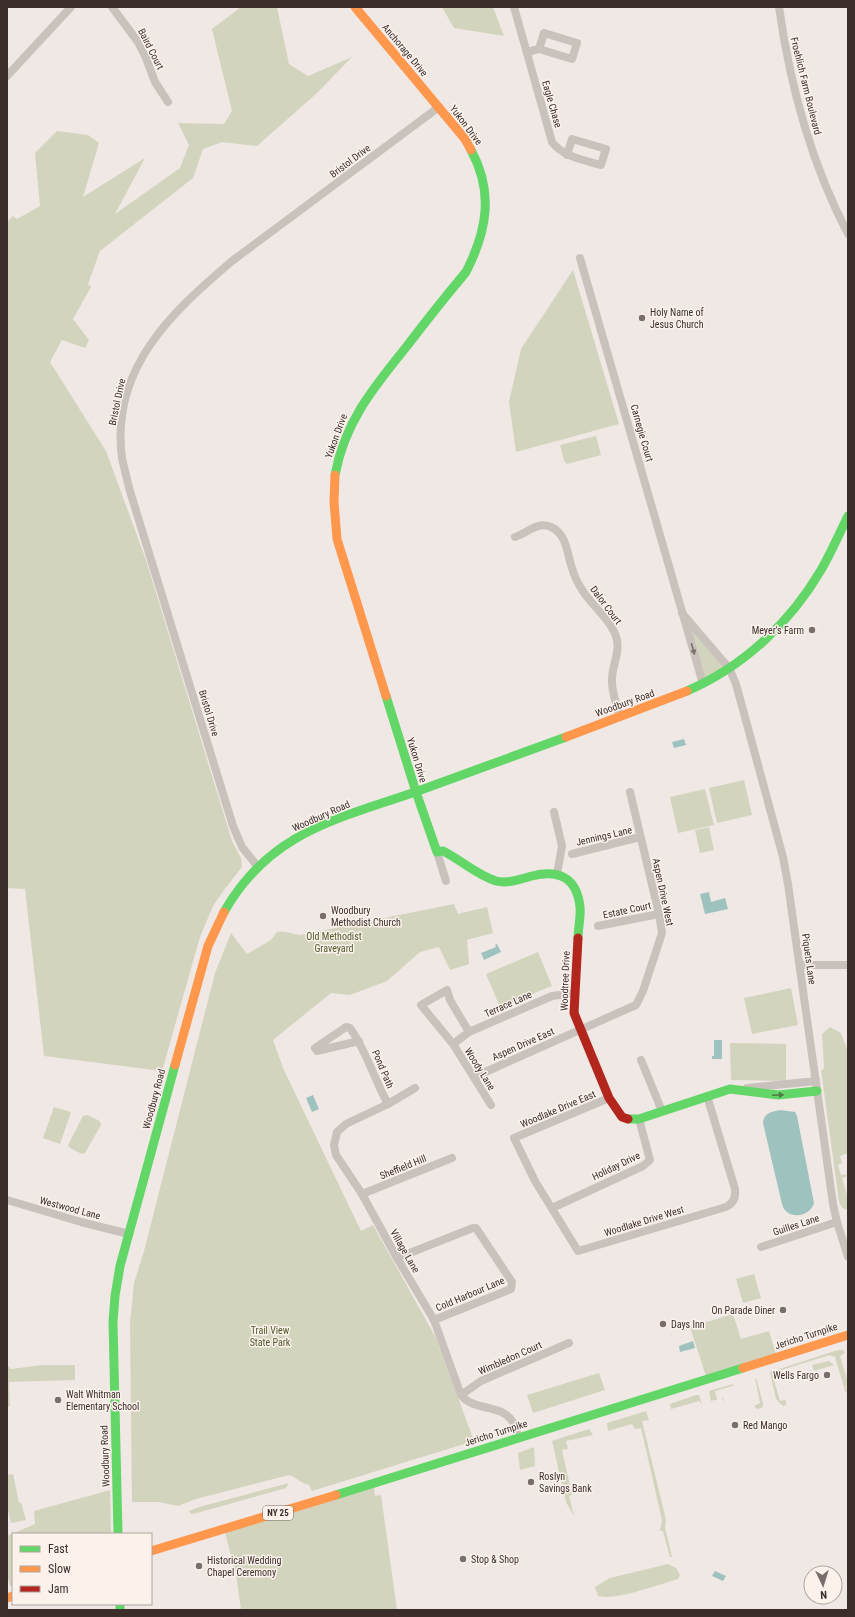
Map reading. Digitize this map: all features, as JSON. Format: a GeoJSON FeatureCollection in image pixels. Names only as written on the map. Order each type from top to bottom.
{"type":"FeatureCollection","features":[{"type":"Feature","properties":{"kind":"main road","name":"Anchorage Drive"},"geometry":{"type":"LineString","coordinates":[[355,7],[439,107]]}},
{"type":"Feature","properties":{"kind":"main road","name":"Yukon Drive"},"geometry":{"type":"LineString","coordinates":[[416,792],[337,539],[333,510],[337,465],[342,444],[357,412],[372,390],[466,272],[474,257],[482,236],[486,204],[485,185],[478,164],[465,139],[439,107]]}},
{"type":"Feature","properties":{"kind":"main road","name":"Woodbury Road"},"geometry":{"type":"LineString","coordinates":[[118,1533],[113,1322],[117,1283],[208,946],[216,927],[231,900],[246,880],[278,849],[306,832],[327,822],[416,792],[670,698],[703,684],[729,668],[773,632],[794,610],[816,578],[848,516]]}},
{"type":"Feature","properties":{"kind":"main road"},"geometry":{"type":"LineString","coordinates":[[416,792],[437,852],[449,854],[470,868],[497,881],[508,882],[540,874],[557,874]]}},
{"type":"Feature","properties":{"kind":"main road","name":"Woodtree Drive"},"geometry":{"type":"LineString","coordinates":[[557,874],[570,882],[577,894],[580,908],[574,1013],[609,1098],[618,1114],[632,1120],[639,1119],[730,1089],[740,1089],[778,1095],[817,1091]]}},
{"type":"Feature","properties":{"kind":"main road","name":"Jericho Turnpike"},"geometry":{"type":"LineString","coordinates":[[152,1551],[327,1498],[848,1334]]}},
{"type":"Feature","properties":{"kind":"street"},"geometry":{"type":"LineString","coordinates":[[7,76],[71,7]]}},
{"type":"Feature","properties":{"kind":"street","name":"Baird Court"},"geometry":{"type":"LineString","coordinates":[[112,7],[138,42],[155,82],[168,102]]}},
{"type":"Feature","properties":{"kind":"street","name":"Eagle Chase"},"geometry":{"type":"LineString","coordinates":[[514,7],[552,142],[557,148],[567,155],[601,165],[606,149],[572,139],[567,155]]}},
{"type":"Feature","properties":{"kind":"street","name":"Froehlich Farm Boulevard"},"geometry":{"type":"LineString","coordinates":[[778,7],[800,111],[821,173],[848,234]]}},
{"type":"Feature","properties":{"kind":"street"},"geometry":{"type":"LineString","coordinates":[[526,52],[539,49],[572,59],[577,43],[544,33],[539,49]]}},
{"type":"Feature","properties":{"kind":"street","name":"Bristol Drive"},"geometry":{"type":"LineString","coordinates":[[258,867],[242,847],[233,826],[129,488],[122,458],[121,435],[122,417],[128,388],[136,367],[148,347],[188,301],[210,280],[232,261],[439,107]]}},
{"type":"Feature","properties":{"kind":"street","name":"Carnegie Court"},"geometry":{"type":"LineString","coordinates":[[580,258],[703,684]]}},
{"type":"Feature","properties":{"kind":"street","name":"Dalor Court"},"geometry":{"type":"LineString","coordinates":[[515,537],[525,534],[533,527],[539,525],[552,527],[562,536],[572,569],[581,588],[591,603],[609,623],[615,633],[618,648],[612,684],[620,717]]}},
{"type":"Feature","properties":{"kind":"street","name":"Carnegie Court"},"geometry":{"type":"LineString","coordinates":[[682,613],[729,668]]}},
{"type":"Feature","properties":{"kind":"street","name":"Piquets Lane"},"geometry":{"type":"LineString","coordinates":[[729,668],[736,684],[783,857],[800,965],[833,1204],[848,1257]]}},
{"type":"Feature","properties":{"kind":"street","name":"Aspen Drive West"},"geometry":{"type":"LineString","coordinates":[[580,1030],[636,1005],[643,991],[662,933],[659,914],[630,792]]}},
{"type":"Feature","properties":{"kind":"street"},"geometry":{"type":"LineString","coordinates":[[554,812],[562,846],[557,874]]}},
{"type":"Feature","properties":{"kind":"street","name":"Jennings Lane"},"geometry":{"type":"LineString","coordinates":[[572,854],[640,837]]}},
{"type":"Feature","properties":{"kind":"street"},"geometry":{"type":"LineString","coordinates":[[437,852],[446,881]]}},
{"type":"Feature","properties":{"kind":"street","name":"Estate Court"},"geometry":{"type":"LineString","coordinates":[[598,926],[659,914]]}},
{"type":"Feature","properties":{"kind":"street"},"geometry":{"type":"LineString","coordinates":[[800,965],[848,964]]}},
{"type":"Feature","properties":{"kind":"street","name":"Woody Lane"},"geometry":{"type":"LineString","coordinates":[[469,1032],[450,1000],[447,990],[421,1005],[453,1044],[491,1105]]}},
{"type":"Feature","properties":{"kind":"street","name":"Terrace Lane"},"geometry":{"type":"LineString","coordinates":[[453,1044],[469,1032],[552,996],[574,993]]}},
{"type":"Feature","properties":{"kind":"street","name":"Pond Path"},"geometry":{"type":"LineString","coordinates":[[359,1041],[317,1052],[314,1048],[346,1027],[350,1028],[359,1041],[366,1053],[388,1104]]}},
{"type":"Feature","properties":{"kind":"street","name":"Aspen Drive East"},"geometry":{"type":"LineString","coordinates":[[474,1077],[580,1030]]}},
{"type":"Feature","properties":{"kind":"street"},"geometry":{"type":"LineString","coordinates":[[641,1060],[662,1111]]}},
{"type":"Feature","properties":{"kind":"street","name":"Woodtree Drive"},"geometry":{"type":"LineString","coordinates":[[740,1089],[816,1081]]}},
{"type":"Feature","properties":{"kind":"street","name":"Village Lane"},"geometry":{"type":"LineString","coordinates":[[415,1088],[388,1104],[346,1124],[337,1132],[334,1145],[336,1155],[362,1194],[397,1258],[434,1320],[461,1395]]}},
{"type":"Feature","properties":{"kind":"street","name":"Woodlake Drive West"},"geometry":{"type":"LineString","coordinates":[[514,1138],[535,1181],[578,1251],[730,1205],[735,1200],[735,1189],[707,1096]]}},
{"type":"Feature","properties":{"kind":"street","name":"Woodlake Drive East"},"geometry":{"type":"LineString","coordinates":[[514,1138],[609,1098]]}},
{"type":"Feature","properties":{"kind":"street","name":"Holiday Drive"},"geometry":{"type":"LineString","coordinates":[[552,1208],[643,1166],[650,1160],[639,1119]]}},
{"type":"Feature","properties":{"kind":"street","name":"Sheffield Hill"},"geometry":{"type":"LineString","coordinates":[[362,1194],[452,1158]]}},
{"type":"Feature","properties":{"kind":"street","name":"Westwood Lane"},"geometry":{"type":"LineString","coordinates":[[7,1200],[81,1222],[129,1234]]}},
{"type":"Feature","properties":{"kind":"street","name":"Guilles Lane"},"geometry":{"type":"LineString","coordinates":[[761,1246],[837,1222]]}},
{"type":"Feature","properties":{"kind":"street","name":"Cold Harbour Lane"},"geometry":{"type":"LineString","coordinates":[[397,1258],[472,1228],[476,1228],[513,1285],[511,1289],[434,1320]]}},
{"type":"Feature","properties":{"kind":"street","name":"Wimbledon Court"},"geometry":{"type":"LineString","coordinates":[[461,1395],[481,1381],[569,1343]]}},
{"type":"Feature","properties":{"kind":"street"},"geometry":{"type":"LineString","coordinates":[[461,1395],[473,1404],[494,1409],[508,1416],[514,1424],[518,1438]]}},
{"type":"Feature","properties":{"kind":"green space"},"geometry":{"type":"Polygon","coordinates":[[[241,7],[277,7],[289,64],[308,76],[352,57],[317,93],[257,146],[222,142],[203,149],[193,178],[100,251],[88,284],[91,287],[73,319],[89,340],[85,348],[62,340],[50,362],[106,451],[146,560],[232,841],[241,858],[242,867],[213,906],[200,937],[162,1071],[44,1056],[25,889],[7,888],[7,222],[13,216],[17,219],[40,206],[35,153],[57,131],[88,135],[99,143],[83,197],[145,158],[115,214],[180,168],[189,145],[178,123],[224,124],[232,111],[212,29],[241,7]]]}},
{"type":"Feature","properties":{"kind":"green space"},"geometry":{"type":"Polygon","coordinates":[[[442,7],[493,7],[504,36],[454,28],[442,7]]]}},
{"type":"Feature","properties":{"kind":"green space"},"geometry":{"type":"Polygon","coordinates":[[[573,270],[619,424],[516,452],[509,402],[521,349],[573,270]]]}},
{"type":"Feature","properties":{"kind":"green space"},"geometry":{"type":"Polygon","coordinates":[[[596,436],[601,455],[567,464],[564,461],[560,445],[596,436]]]}},
{"type":"Feature","properties":{"kind":"green space"},"geometry":{"type":"Polygon","coordinates":[[[684,616],[727,668],[703,683],[684,616]]]}},
{"type":"Feature","properties":{"kind":"green space"},"geometry":{"type":"Polygon","coordinates":[[[744,780],[752,815],[717,823],[709,788],[744,780]]]}},
{"type":"Feature","properties":{"kind":"green space"},"geometry":{"type":"Polygon","coordinates":[[[705,789],[714,825],[678,833],[670,797],[705,789]]]}},
{"type":"Feature","properties":{"kind":"green space"},"geometry":{"type":"Polygon","coordinates":[[[709,827],[714,850],[700,853],[695,830],[709,827]]]}},
{"type":"Feature","properties":{"kind":"green space","name":"Trail View State Park"},"geometry":{"type":"Polygon","coordinates":[[[454,904],[458,914],[487,907],[493,933],[467,940],[469,964],[450,970],[439,947],[420,952],[387,981],[350,995],[331,993],[273,1040],[283,1068],[361,1231],[373,1225],[436,1338],[474,1441],[312,1491],[309,1485],[289,1475],[196,1499],[178,1506],[159,1502],[132,1502],[130,1324],[134,1283],[144,1251],[215,973],[231,933],[247,954],[271,940],[277,932],[300,935],[454,904]]]}},
{"type":"Feature","properties":{"kind":"green space"},"geometry":{"type":"Polygon","coordinates":[[[538,952],[552,986],[500,1007],[486,974],[538,952]]]}},
{"type":"Feature","properties":{"kind":"green space"},"geometry":{"type":"Polygon","coordinates":[[[791,988],[798,1025],[752,1034],[744,998],[791,988]]]}},
{"type":"Feature","properties":{"kind":"green space"},"geometry":{"type":"Polygon","coordinates":[[[830,1027],[841,1033],[848,1052],[848,1153],[840,1156],[842,1163],[838,1165],[841,1175],[845,1174],[847,1176],[842,1178],[848,1198],[848,1209],[843,1208],[839,1201],[821,1070],[823,1070],[824,1067],[822,1034],[830,1027]]]}},
{"type":"Feature","properties":{"kind":"green space"},"geometry":{"type":"Polygon","coordinates":[[[730,1043],[786,1044],[786,1081],[731,1080],[730,1043]]]}},
{"type":"Feature","properties":{"kind":"green space"},"geometry":{"type":"Polygon","coordinates":[[[54,1107],[71,1112],[60,1144],[43,1138],[54,1107]]]}},
{"type":"Feature","properties":{"kind":"green space"},"geometry":{"type":"Polygon","coordinates":[[[87,1115],[100,1121],[101,1125],[85,1153],[82,1154],[70,1148],[68,1145],[83,1116],[87,1115]]]}},
{"type":"Feature","properties":{"kind":"green space"},"geometry":{"type":"Polygon","coordinates":[[[754,1274],[761,1298],[743,1303],[736,1279],[754,1274]]]}},
{"type":"Feature","properties":{"kind":"green space"},"geometry":{"type":"Polygon","coordinates":[[[733,1314],[741,1339],[769,1331],[777,1357],[707,1379],[690,1327],[733,1314]]]}},
{"type":"Feature","properties":{"kind":"green space"},"geometry":{"type":"Polygon","coordinates":[[[838,1350],[843,1350],[845,1353],[840,1356],[848,1382],[848,1386],[846,1386],[847,1393],[845,1391],[835,1357],[830,1355],[778,1371],[779,1375],[773,1377],[780,1401],[786,1400],[786,1405],[783,1406],[776,1399],[770,1372],[838,1350]]]}},
{"type":"Feature","properties":{"kind":"green space"},"geometry":{"type":"Polygon","coordinates":[[[829,1361],[834,1365],[814,1371],[812,1365],[829,1361]]]}},
{"type":"Feature","properties":{"kind":"green space"},"geometry":{"type":"Polygon","coordinates":[[[7,1365],[11,1369],[42,1365],[75,1365],[75,1380],[9,1382],[10,1406],[7,1407],[7,1365]]]}},
{"type":"Feature","properties":{"kind":"green space"},"geometry":{"type":"Polygon","coordinates":[[[599,1373],[605,1390],[533,1413],[527,1395],[599,1373]]]}},
{"type":"Feature","properties":{"kind":"green space"},"geometry":{"type":"Polygon","coordinates":[[[755,1378],[763,1403],[763,1407],[757,1409],[754,1406],[760,1403],[755,1378]]]}},
{"type":"Feature","properties":{"kind":"green space"},"geometry":{"type":"Polygon","coordinates":[[[733,1384],[733,1386],[715,1391],[717,1399],[711,1401],[709,1391],[733,1384]]]}},
{"type":"Feature","properties":{"kind":"green space"},"geometry":{"type":"Polygon","coordinates":[[[699,1395],[702,1404],[699,1401],[671,1409],[670,1404],[699,1395]]]}},
{"type":"Feature","properties":{"kind":"green space"},"geometry":{"type":"Polygon","coordinates":[[[646,1411],[649,1420],[642,1421],[666,1520],[665,1528],[672,1557],[670,1557],[663,1531],[660,1531],[662,1520],[641,1428],[635,1429],[632,1424],[608,1431],[607,1423],[646,1411]]]}},
{"type":"Feature","properties":{"kind":"green space"},"geometry":{"type":"Polygon","coordinates":[[[589,1429],[593,1435],[566,1441],[568,1449],[562,1450],[572,1495],[569,1496],[574,1516],[566,1502],[552,1441],[589,1429]]]}},
{"type":"Feature","properties":{"kind":"green space"},"geometry":{"type":"Polygon","coordinates":[[[534,1447],[535,1466],[520,1470],[518,1453],[534,1447]]]}},
{"type":"Feature","properties":{"kind":"green space"},"geometry":{"type":"Polygon","coordinates":[[[13,1474],[19,1503],[21,1502],[26,1520],[11,1523],[7,1506],[7,1475],[13,1474]]]}},
{"type":"Feature","properties":{"kind":"green space"},"geometry":{"type":"Polygon","coordinates":[[[289,1483],[286,1488],[193,1514],[189,1511],[199,1507],[289,1483]]]}},
{"type":"Feature","properties":{"kind":"green space"},"geometry":{"type":"Polygon","coordinates":[[[374,1488],[375,1496],[381,1495],[397,1610],[241,1610],[236,1574],[224,1529],[374,1488]]]}},
{"type":"Feature","properties":{"kind":"green space"},"geometry":{"type":"Polygon","coordinates":[[[110,1490],[111,1533],[14,1533],[35,1524],[34,1511],[110,1490]]]}},
{"type":"Feature","properties":{"kind":"green space"},"geometry":{"type":"Polygon","coordinates":[[[12,1534],[12,1585],[10,1586],[7,1574],[7,1536],[12,1534]]]}},
{"type":"Feature","properties":{"kind":"green space"},"geometry":{"type":"Polygon","coordinates":[[[668,1564],[676,1568],[680,1575],[678,1579],[626,1594],[606,1597],[598,1596],[595,1587],[610,1578],[668,1564]]]}},
{"type":"Feature","properties":{"kind":"water"},"geometry":{"type":"Polygon","coordinates":[[[684,739],[686,745],[674,748],[672,742],[684,739]]]}},
{"type":"Feature","properties":{"kind":"water"},"geometry":{"type":"Polygon","coordinates":[[[709,892],[711,902],[725,898],[728,909],[705,914],[700,894],[709,892]]]}},
{"type":"Feature","properties":{"kind":"water"},"geometry":{"type":"Polygon","coordinates":[[[497,944],[501,952],[484,960],[481,953],[496,947],[495,945],[497,944]]]}},
{"type":"Feature","properties":{"kind":"water"},"geometry":{"type":"Polygon","coordinates":[[[714,1040],[722,1040],[722,1059],[712,1059],[712,1056],[714,1056],[714,1040]]]}},
{"type":"Feature","properties":{"kind":"water"},"geometry":{"type":"Polygon","coordinates":[[[313,1095],[319,1109],[312,1112],[306,1098],[313,1095]]]}},
{"type":"Feature","properties":{"kind":"water"},"geometry":{"type":"Polygon","coordinates":[[[780,1110],[795,1112],[797,1116],[814,1203],[807,1213],[799,1215],[791,1214],[784,1209],[763,1123],[766,1115],[780,1110]]]}},
{"type":"Feature","properties":{"kind":"water"},"geometry":{"type":"Polygon","coordinates":[[[693,1341],[695,1348],[680,1352],[679,1346],[693,1341]]]}},
{"type":"Feature","properties":{"kind":"water"},"geometry":{"type":"Polygon","coordinates":[[[715,1571],[726,1576],[723,1581],[712,1576],[715,1571]]]}},
{"type":"Feature","properties":{"kind":"traffic: fast"},"geometry":{"type":"LineString","coordinates":[[335,475],[346,438],[353,421],[362,406],[383,376],[466,272],[473,257],[483,226],[485,196],[483,181],[471,150]]}},
{"type":"Feature","properties":{"kind":"traffic: fast"},"geometry":{"type":"LineString","coordinates":[[687,691],[708,681],[746,656],[780,625],[795,608],[821,570],[848,516]]}},
{"type":"Feature","properties":{"kind":"traffic: fast"},"geometry":{"type":"LineString","coordinates":[[386,696],[416,792],[437,852],[443,851],[482,875],[496,881],[510,882],[542,874],[558,875],[565,878],[571,883],[578,897],[580,907],[578,938]]}},
{"type":"Feature","properties":{"kind":"traffic: fast"},"geometry":{"type":"LineString","coordinates":[[224,912],[242,885],[262,863],[285,846],[308,832],[360,810],[418,791],[566,737]]}},
{"type":"Feature","properties":{"kind":"traffic: fast"},"geometry":{"type":"LineString","coordinates":[[118,1533],[113,1322],[115,1296],[120,1266],[175,1065]]}},
{"type":"Feature","properties":{"kind":"traffic: fast"},"geometry":{"type":"LineString","coordinates":[[628,1119],[639,1119],[730,1089],[778,1095],[817,1091]]}},
{"type":"Feature","properties":{"kind":"traffic: fast"},"geometry":{"type":"LineString","coordinates":[[336,1495],[743,1368]]}},
{"type":"Feature","properties":{"kind":"traffic: fast"},"geometry":{"type":"LineString","coordinates":[[120,1605],[120,1610]]}},
{"type":"Feature","properties":{"kind":"traffic: slow"},"geometry":{"type":"LineString","coordinates":[[355,7],[465,139],[471,150]]}},
{"type":"Feature","properties":{"kind":"traffic: slow"},"geometry":{"type":"LineString","coordinates":[[335,475],[334,502],[337,539],[386,696]]}},
{"type":"Feature","properties":{"kind":"traffic: slow"},"geometry":{"type":"LineString","coordinates":[[566,737],[687,691]]}},
{"type":"Feature","properties":{"kind":"traffic: slow"},"geometry":{"type":"LineString","coordinates":[[175,1065],[208,946],[224,912]]}},
{"type":"Feature","properties":{"kind":"traffic: slow"},"geometry":{"type":"LineString","coordinates":[[743,1368],[848,1335]]}},
{"type":"Feature","properties":{"kind":"traffic: slow"},"geometry":{"type":"LineString","coordinates":[[152,1551],[336,1495]]}},
{"type":"Feature","properties":{"kind":"traffic: slow"},"geometry":{"type":"LineString","coordinates":[[7,1598],[12,1596]]}},
{"type":"Feature","properties":{"kind":"traffic: jam"},"geometry":{"type":"LineString","coordinates":[[578,938],[574,1013],[609,1098],[622,1117],[628,1119]]}},
{"type":"Feature","properties":{"kind":"place","name":"Holy Name of Jesus Church"},"geometry":{"type":"Point","coordinates":[642,318]}},
{"type":"Feature","properties":{"kind":"place","name":"Meyer's Farm"},"geometry":{"type":"Point","coordinates":[812,630]}},
{"type":"Feature","properties":{"kind":"place","name":"Woodbury Methodist Church"},"geometry":{"type":"Point","coordinates":[323,916]}},
{"type":"Feature","properties":{"kind":"place","name":"On Parade Diner"},"geometry":{"type":"Point","coordinates":[783,1310]}},
{"type":"Feature","properties":{"kind":"place","name":"Days Inn"},"geometry":{"type":"Point","coordinates":[663,1324]}},
{"type":"Feature","properties":{"kind":"place","name":"Wells Fargo"},"geometry":{"type":"Point","coordinates":[827,1375]}},
{"type":"Feature","properties":{"kind":"place","name":"Walt Whitman Elementary School"},"geometry":{"type":"Point","coordinates":[58,1400]}},
{"type":"Feature","properties":{"kind":"place","name":"Red Mango"},"geometry":{"type":"Point","coordinates":[735,1425]}},
{"type":"Feature","properties":{"kind":"place","name":"Roslyn Savings Bank"},"geometry":{"type":"Point","coordinates":[531,1482]}},
{"type":"Feature","properties":{"kind":"place","name":"Stop & Shop"},"geometry":{"type":"Point","coordinates":[463,1559]}},
{"type":"Feature","properties":{"kind":"place","name":"Historical Wedding Chapel Ceremony"},"geometry":{"type":"Point","coordinates":[199,1566]}},
{"type":"Feature","properties":{"kind":"park label","name":"Old Methodist Graveyard"},"geometry":{"type":"Point","coordinates":[334,942]}}]}
